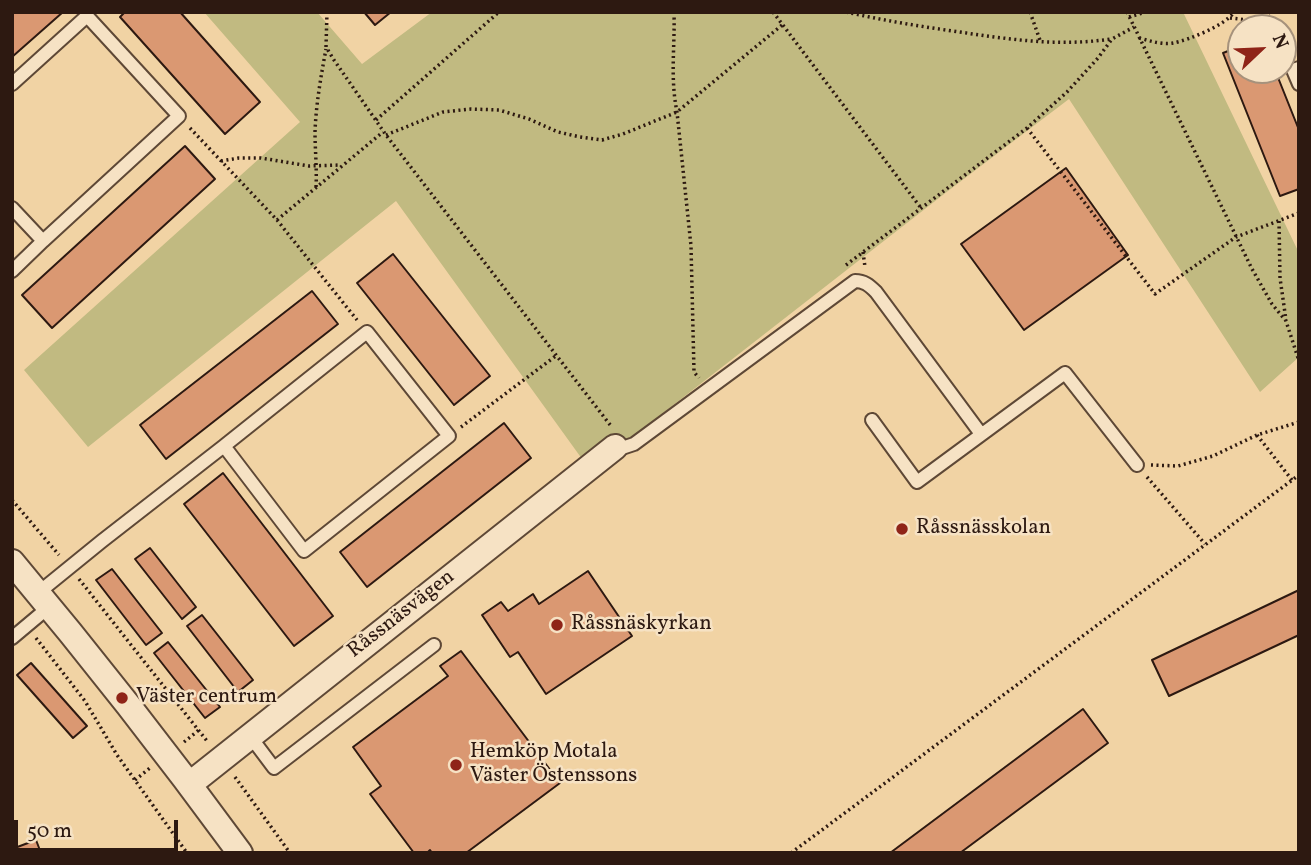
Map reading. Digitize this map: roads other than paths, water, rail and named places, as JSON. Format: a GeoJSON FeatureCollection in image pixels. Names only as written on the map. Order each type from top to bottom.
{"type":"FeatureCollection","features":[{"type":"Feature","properties":{"kind":"street","name":"Råssnäsvägen"},"geometry":{"type":"LineString","coordinates":[[190,784],[614,438]]}},
{"type":"Feature","properties":{"kind":"street"},"geometry":{"type":"LineString","coordinates":[[12,562],[90,656],[240,853]]}},
{"type":"Feature","properties":{"kind":"lane"},"geometry":{"type":"LineString","coordinates":[[12,84],[87,16],[179,116],[12,271]]}},
{"type":"Feature","properties":{"kind":"lane"},"geometry":{"type":"LineString","coordinates":[[1299,68],[1293,70],[1299,84]]}},
{"type":"Feature","properties":{"kind":"lane"},"geometry":{"type":"LineString","coordinates":[[12,208],[43,241]]}},
{"type":"Feature","properties":{"kind":"lane"},"geometry":{"type":"LineString","coordinates":[[614,438],[622,448],[634,444],[855,281],[867,284],[876,292],[981,434]]}},
{"type":"Feature","properties":{"kind":"lane"},"geometry":{"type":"LineString","coordinates":[[12,638],[27,626],[69,567],[367,332],[449,436],[304,551],[224,446]]}},
{"type":"Feature","properties":{"kind":"lane"},"geometry":{"type":"LineString","coordinates":[[872,421],[917,482],[1065,373],[1137,465]]}},
{"type":"Feature","properties":{"kind":"lane"},"geometry":{"type":"LineString","coordinates":[[250,736],[274,768],[434,645]]}},
{"type":"Feature","properties":{"kind":"place","name":"Råssnässkolan"},"geometry":{"type":"Point","coordinates":[902,529]}},
{"type":"Feature","properties":{"kind":"place","name":"Råssnäskyrkan"},"geometry":{"type":"Point","coordinates":[557,625]}},
{"type":"Feature","properties":{"kind":"place","name":"Väster centrum"},"geometry":{"type":"Point","coordinates":[122,698]}},
{"type":"Feature","properties":{"kind":"place","name":"Hemköp Motala Väster Östenssons"},"geometry":{"type":"Point","coordinates":[456,765]}}]}
